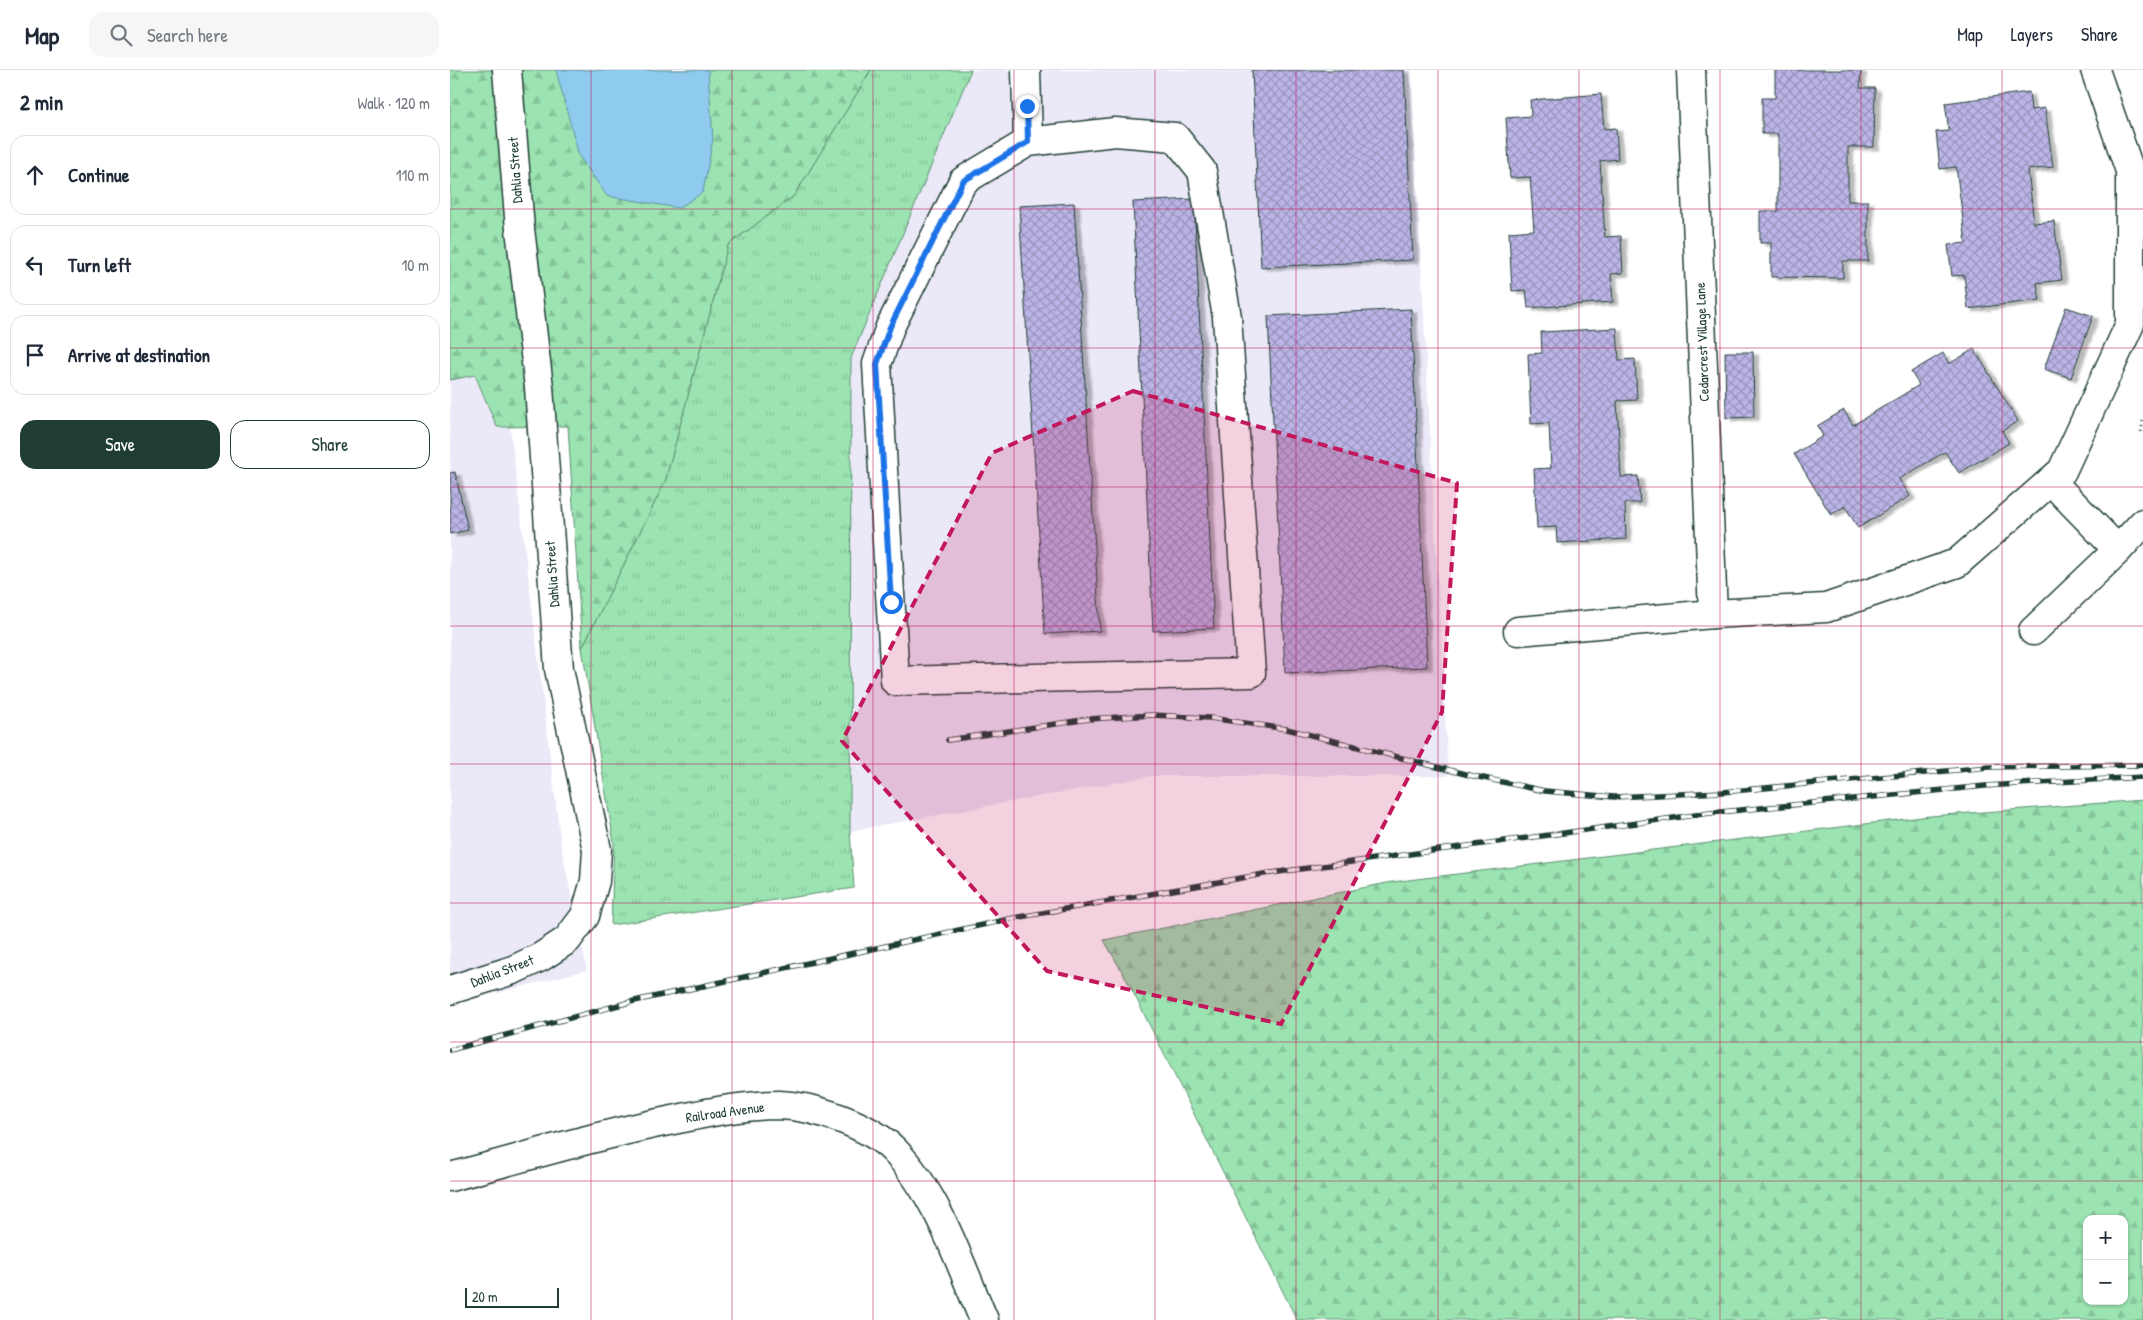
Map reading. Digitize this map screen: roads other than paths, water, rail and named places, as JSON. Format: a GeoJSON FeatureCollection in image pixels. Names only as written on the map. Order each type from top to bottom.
{"type":"FeatureCollection","features":[{"type":"Feature","properties":{"kind":"street","name":"Dahlia Street"},"geometry":{"type":"LineString","coordinates":[[450,990],[513,970],[567,940],[584,916],[595,881],[597,850],[558,669],[539,387],[520,229],[507,70]]}},
{"type":"Feature","properties":{"kind":"street"},"geometry":{"type":"LineString","coordinates":[[1026,70],[1028,142]]}},
{"type":"Feature","properties":{"kind":"street","name":"Cedarcrest Village Lane"},"geometry":{"type":"LineString","coordinates":[[1691,70],[1713,614]]}},
{"type":"Feature","properties":{"kind":"street"},"geometry":{"type":"LineString","coordinates":[[1518,630],[1713,614],[1826,608],[1957,564],[2062,471],[2130,324],[2130,171],[2094,70]]}},
{"type":"Feature","properties":{"kind":"street"},"geometry":{"type":"LineString","coordinates":[[1115,132],[1175,137],[1202,171],[1227,317],[1251,673],[895,681],[877,364],[890,327],[963,181],[1028,142],[1115,132]]}},
{"type":"Feature","properties":{"kind":"street"},"geometry":{"type":"LineString","coordinates":[[2051,481],[2118,550]]}},
{"type":"Feature","properties":{"kind":"street"},"geometry":{"type":"LineString","coordinates":[[2033,630],[2118,550],[2143,523]]}},
{"type":"Feature","properties":{"kind":"street","name":"Railroad Avenue"},"geometry":{"type":"LineString","coordinates":[[450,1177],[646,1126],[748,1106],[781,1105],[816,1111],[865,1131],[893,1149],[918,1181],[937,1211],[984,1320]]}},
{"type":"Feature","properties":{"kind":"water"},"geometry":{"type":"Polygon","coordinates":[[[556,70],[708,70],[713,139],[703,192],[679,208],[607,196],[579,156],[556,70]]]}},
{"type":"Feature","properties":{"kind":"railway"},"geometry":{"type":"LineString","coordinates":[[948,740],[1089,719],[1152,715],[1210,718],[1287,729],[1469,775],[1545,791],[1614,797],[1722,792],[1989,767],[2143,765]]}},
{"type":"Feature","properties":{"kind":"railway"},"geometry":{"type":"LineString","coordinates":[[450,1050],[630,1002],[1014,918],[1264,874],[1710,813],[1985,786],[2143,777]]}}]}
